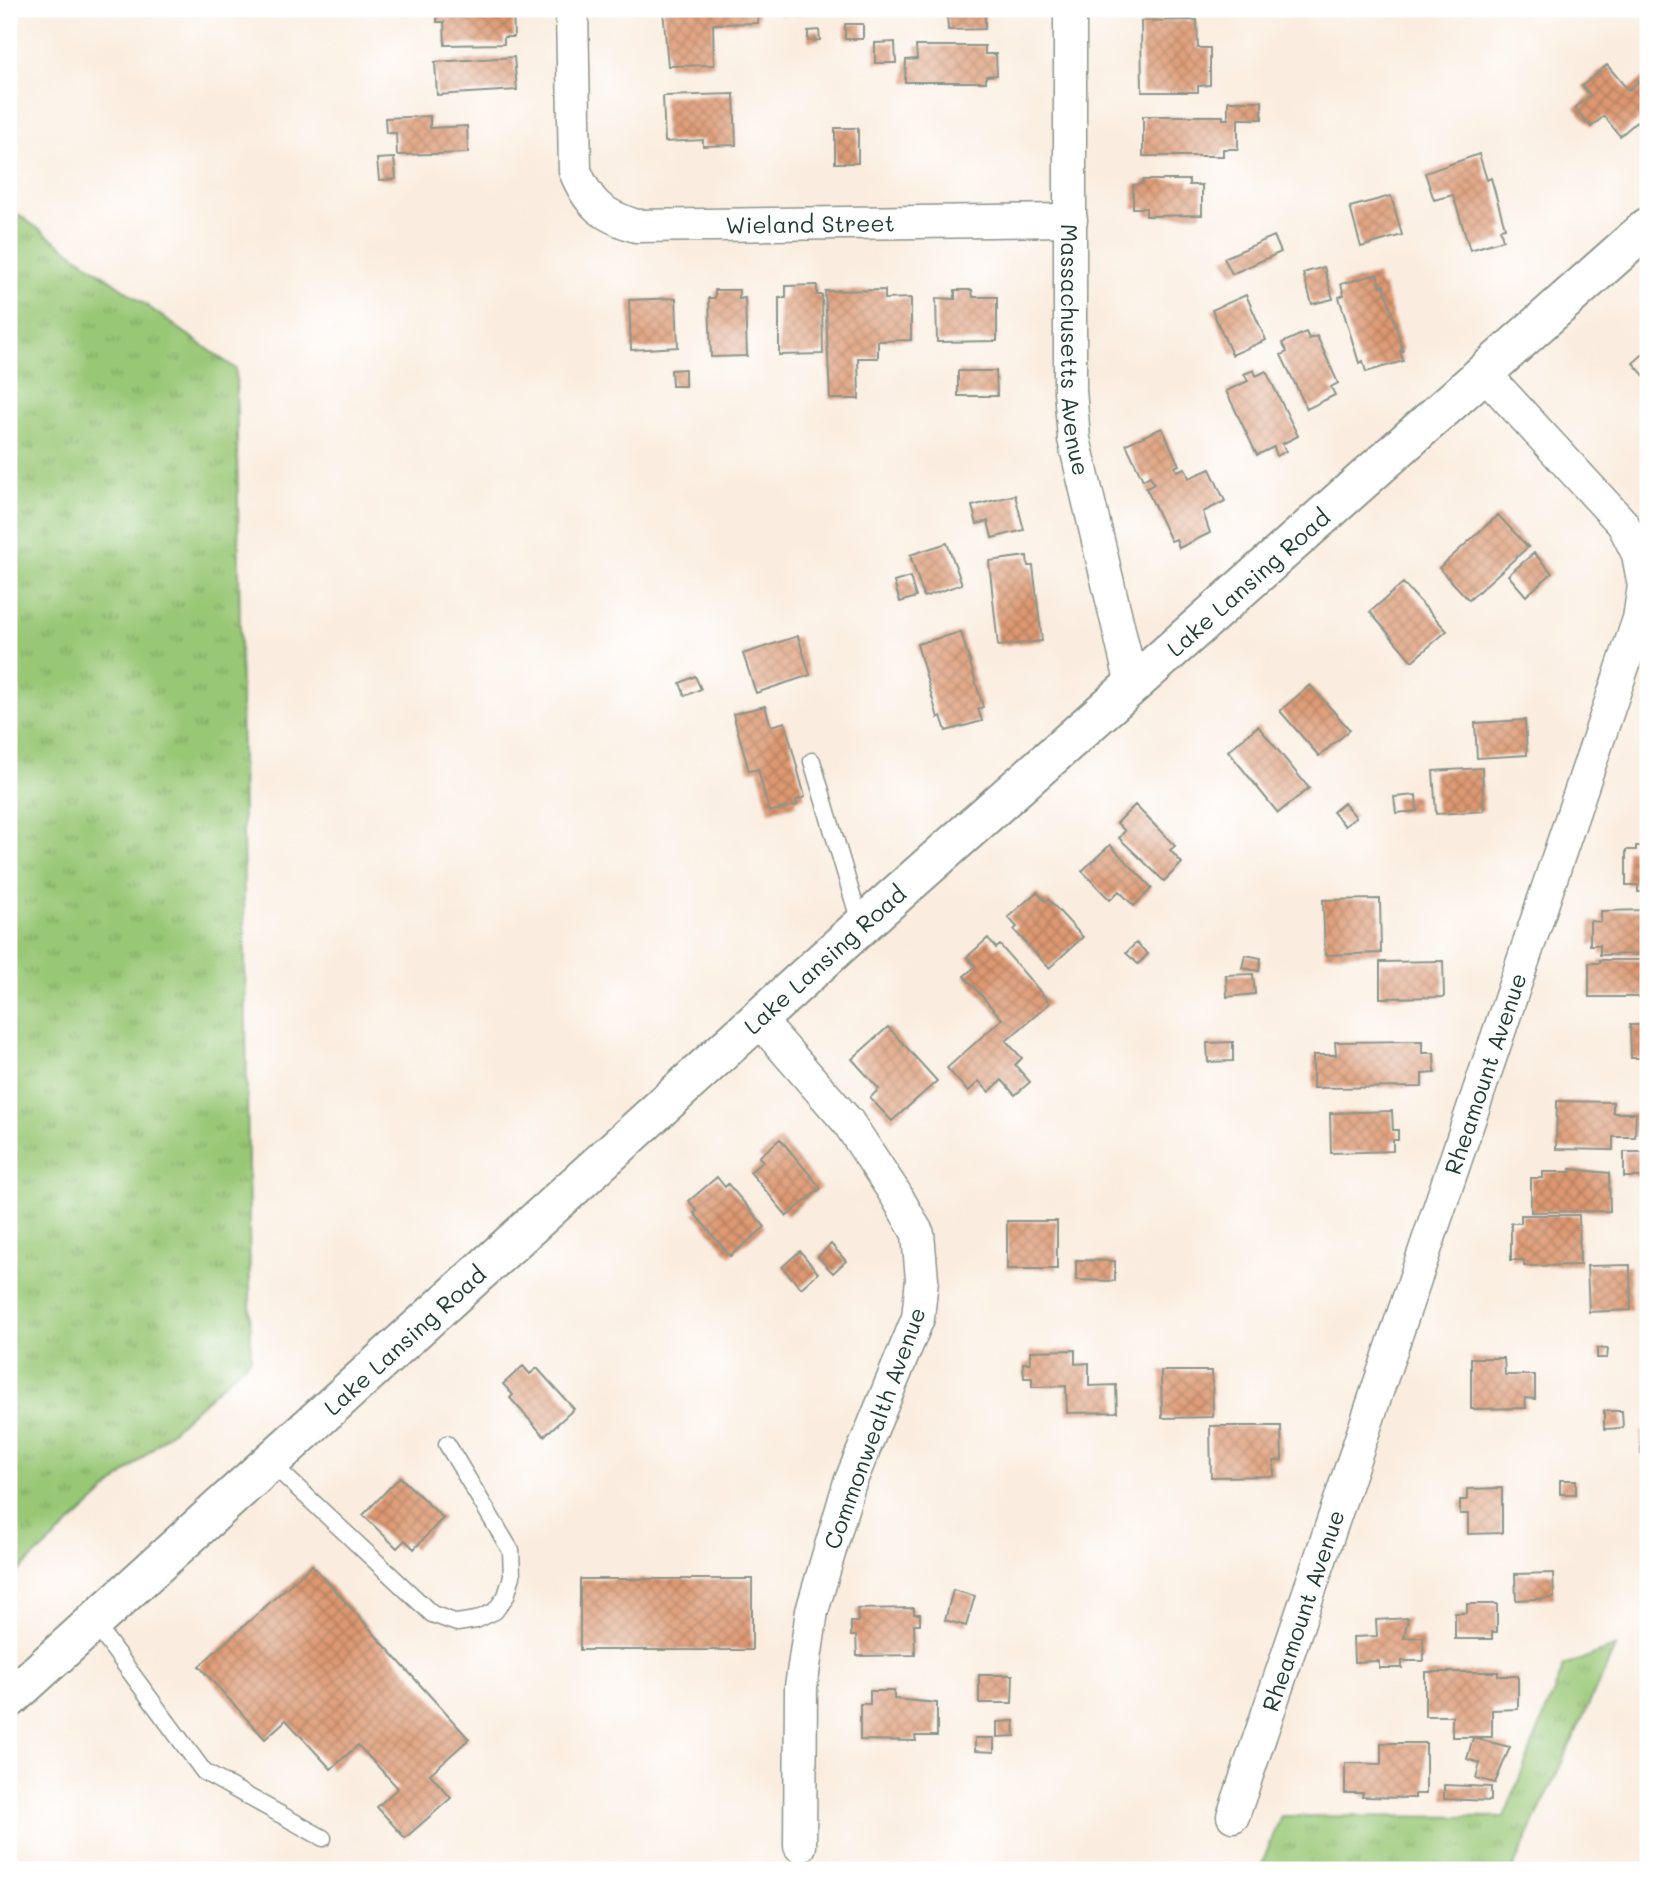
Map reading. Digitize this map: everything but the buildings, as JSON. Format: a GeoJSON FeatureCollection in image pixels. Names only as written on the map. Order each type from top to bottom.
{"type":"FeatureCollection","features":[{"type":"Feature","properties":{"kind":"main road","name":"Lake Lansing Road"},"geometry":{"type":"LineString","coordinates":[[9,1699],[95,1624],[758,1018],[1648,227]]}},
{"type":"Feature","properties":{"kind":"street","name":"Wieland Street"},"geometry":{"type":"LineString","coordinates":[[572,9],[575,171],[585,195],[609,217],[636,226],[1071,220]]}},
{"type":"Feature","properties":{"kind":"street","name":"Massachusetts Avenue"},"geometry":{"type":"LineString","coordinates":[[1070,9],[1070,390],[1074,439],[1132,685]]}},
{"type":"Feature","properties":{"kind":"street","name":"Rheamount Avenue"},"geometry":{"type":"LineString","coordinates":[[1233,1816],[1639,619],[1644,586],[1638,554],[1623,524],[1484,373]]}},
{"type":"Feature","properties":{"kind":"street","name":"Commonwealth Avenue"},"geometry":{"type":"LineString","coordinates":[[758,1018],[848,1122],[895,1195],[918,1234],[922,1279],[918,1318],[849,1485],[812,1611],[801,1687],[800,1846]]}},
{"type":"Feature","properties":{"kind":"lane"},"geometry":{"type":"LineString","coordinates":[[812,761],[862,926]]}},
{"type":"Feature","properties":{"kind":"lane"},"geometry":{"type":"LineString","coordinates":[[271,1463],[432,1614],[457,1623],[476,1620],[495,1611],[506,1596],[512,1576],[511,1551],[447,1444]]}},
{"type":"Feature","properties":{"kind":"lane"},"geometry":{"type":"LineString","coordinates":[[95,1624],[204,1772],[323,1838]]}},
{"type":"Feature","properties":{"kind":"green space"},"geometry":{"type":"Polygon","coordinates":[[[9,208],[236,369],[251,1358],[9,1580],[9,208]]]}},
{"type":"Feature","properties":{"kind":"green space"},"geometry":{"type":"Polygon","coordinates":[[[1616,1646],[1512,1870],[1254,1870],[1260,1869],[1281,1816],[1504,1817],[1564,1666],[1616,1646]]]}}]}
